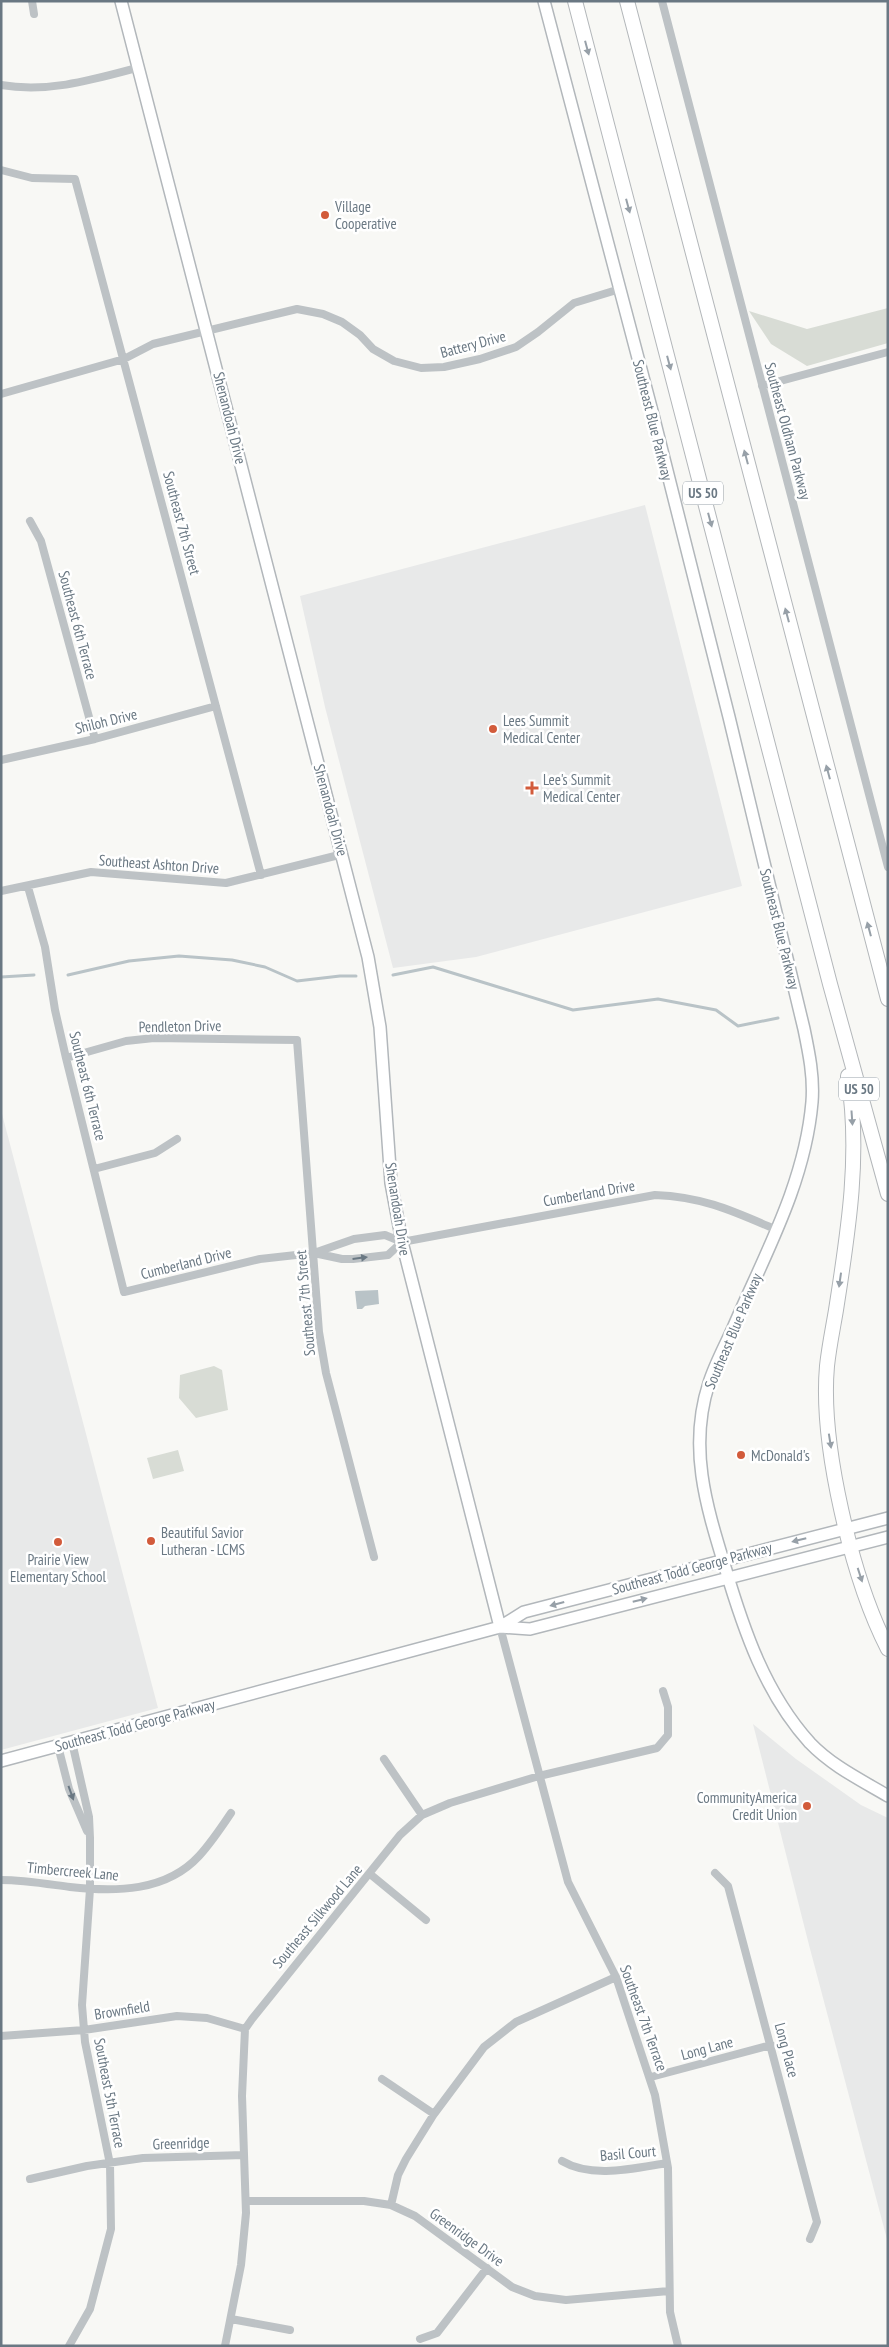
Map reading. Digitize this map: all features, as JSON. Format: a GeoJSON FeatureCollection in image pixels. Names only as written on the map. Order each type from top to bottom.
{"type":"FeatureCollection","features":[{"type":"Feature","properties":{"kind":"highway","name":"US 50"},"geometry":{"type":"LineString","coordinates":[[575,1],[830,984],[888,1194]]}},
{"type":"Feature","properties":{"kind":"highway"},"geometry":{"type":"LineString","coordinates":[[627,1],[885,979],[888,999]]}},
{"type":"Feature","properties":{"kind":"highway"},"geometry":{"type":"LineString","coordinates":[[830,984],[850,1086],[853,1124],[852,1189],[827,1366],[826,1416],[851,1547],[876,1627],[888,1649]]}},
{"type":"Feature","properties":{"kind":"street"},"geometry":{"type":"LineString","coordinates":[[32,1],[34,14]]}},
{"type":"Feature","properties":{"kind":"street","name":"Shenandoah Drive"},"geometry":{"type":"LineString","coordinates":[[120,1],[207,329],[368,957],[380,1026],[391,1183],[402,1242],[500,1627]]}},
{"type":"Feature","properties":{"kind":"street","name":"Southeast Blue Parkway"},"geometry":{"type":"LineString","coordinates":[[544,1],[620,289],[729,717],[811,1066],[812,1100],[800,1168],[777,1230],[709,1383],[701,1420],[699,1449],[702,1486],[735,1606],[758,1664],[795,1725],[830,1762],[888,1796]]}},
{"type":"Feature","properties":{"kind":"street","name":"Southeast Oldham Parkway"},"geometry":{"type":"LineString","coordinates":[[662,1],[888,867]]}},
{"type":"Feature","properties":{"kind":"street"},"geometry":{"type":"LineString","coordinates":[[1,85],[18,88],[67,86],[138,68]]}},
{"type":"Feature","properties":{"kind":"street","name":"Southeast 7th Street"},"geometry":{"type":"LineString","coordinates":[[1,170],[32,178],[75,179],[128,357],[216,706],[261,875]]}},
{"type":"Feature","properties":{"kind":"street","name":"Battery Drive"},"geometry":{"type":"LineString","coordinates":[[1,394],[128,357],[153,344],[297,308],[323,314],[342,322],[373,349],[394,361],[421,368],[444,367],[480,359],[516,347],[538,332],[574,302],[620,289]]}},
{"type":"Feature","properties":{"kind":"street"},"geometry":{"type":"LineString","coordinates":[[762,386],[888,352]]}},
{"type":"Feature","properties":{"kind":"street","name":"Southeast 6th Terrace"},"geometry":{"type":"LineString","coordinates":[[30,520],[41,540],[95,739]]}},
{"type":"Feature","properties":{"kind":"street","name":"Shiloh Drive"},"geometry":{"type":"LineString","coordinates":[[1,760],[95,739],[216,706]]}},
{"type":"Feature","properties":{"kind":"street","name":"Southeast Ashton Drive"},"geometry":{"type":"LineString","coordinates":[[1,891],[28,887],[91,872],[226,883],[343,854]]}},
{"type":"Feature","properties":{"kind":"street","name":"Southeast 6th Terrace"},"geometry":{"type":"LineString","coordinates":[[28,887],[45,947],[66,1058],[124,1292]]}},
{"type":"Feature","properties":{"kind":"street","name":"Pendleton Drive"},"geometry":{"type":"LineString","coordinates":[[66,1058],[126,1041],[154,1038],[297,1040]]}},
{"type":"Feature","properties":{"kind":"street","name":"Southeast 7th Street"},"geometry":{"type":"LineString","coordinates":[[297,1040],[320,1332],[326,1373],[374,1557]]}},
{"type":"Feature","properties":{"kind":"street"},"geometry":{"type":"LineString","coordinates":[[94,1169],[155,1153],[178,1139]]}},
{"type":"Feature","properties":{"kind":"street","name":"Cumberland Drive"},"geometry":{"type":"LineString","coordinates":[[314,1253],[342,1259],[388,1255],[402,1242],[655,1195],[686,1197],[715,1204],[777,1230]]}},
{"type":"Feature","properties":{"kind":"street","name":"Cumberland Drive"},"geometry":{"type":"LineString","coordinates":[[124,1292],[260,1259],[314,1253],[354,1239],[385,1235],[402,1242]]}},
{"type":"Feature","properties":{"kind":"street","name":"Southeast Todd George Parkway"},"geometry":{"type":"LineString","coordinates":[[1,1761],[500,1627],[524,1612],[722,1559],[888,1518]]}},
{"type":"Feature","properties":{"kind":"street","name":"Southeast Todd George Parkway"},"geometry":{"type":"LineString","coordinates":[[500,1627],[530,1629],[888,1538]]}},
{"type":"Feature","properties":{"kind":"street","name":"Southeast 7th Terrace"},"geometry":{"type":"LineString","coordinates":[[500,1627],[568,1882],[616,1977],[651,2077],[667,2163],[670,2312],[678,2346]]}},
{"type":"Feature","properties":{"kind":"street","name":"Southeast Silkwood Lane"},"geometry":{"type":"LineString","coordinates":[[245,2029],[268,1997],[400,1835],[422,1815],[450,1803],[539,1776],[657,1748],[668,1735],[668,1708],[663,1691]]}},
{"type":"Feature","properties":{"kind":"street","name":"Southeast 5th Terrace"},"geometry":{"type":"LineString","coordinates":[[69,2346],[90,2309],[111,2229],[110,2164],[91,2076],[84,2030],[82,2005],[90,1889],[90,1838],[88,1817],[72,1742]]}},
{"type":"Feature","properties":{"kind":"street","name":"Southeast 5th Terrace"},"geometry":{"type":"LineString","coordinates":[[58,1746],[69,1789],[90,1838]]}},
{"type":"Feature","properties":{"kind":"street"},"geometry":{"type":"LineString","coordinates":[[384,1759],[422,1815]]}},
{"type":"Feature","properties":{"kind":"street","name":"Timbercreek Lane"},"geometry":{"type":"LineString","coordinates":[[1,1880],[90,1889],[130,1889],[156,1884],[178,1874],[198,1858],[231,1813]]}},
{"type":"Feature","properties":{"kind":"street","name":"Long Place"},"geometry":{"type":"LineString","coordinates":[[715,1873],[728,1886],[817,2222],[810,2239]]}},
{"type":"Feature","properties":{"kind":"street"},"geometry":{"type":"LineString","coordinates":[[370,1874],[426,1920]]}},
{"type":"Feature","properties":{"kind":"street"},"geometry":{"type":"LineString","coordinates":[[391,2205],[398,2175],[434,2114],[484,2046],[516,2022],[616,1977]]}},
{"type":"Feature","properties":{"kind":"street","name":"Brownfield"},"geometry":{"type":"LineString","coordinates":[[1,2036],[84,2030],[177,2016],[207,2018],[245,2029]]}},
{"type":"Feature","properties":{"kind":"street"},"geometry":{"type":"LineString","coordinates":[[225,2346],[241,2265],[246,2201],[242,2096],[245,2029]]}},
{"type":"Feature","properties":{"kind":"street","name":"Long Lane"},"geometry":{"type":"LineString","coordinates":[[651,2077],[771,2045]]}},
{"type":"Feature","properties":{"kind":"street"},"geometry":{"type":"LineString","coordinates":[[382,2078],[434,2114]]}},
{"type":"Feature","properties":{"kind":"street","name":"Greenridge"},"geometry":{"type":"LineString","coordinates":[[30,2179],[87,2166],[144,2158],[244,2155]]}},
{"type":"Feature","properties":{"kind":"street","name":"Basil Court"},"geometry":{"type":"LineString","coordinates":[[562,2161],[582,2168],[607,2171],[667,2163]]}},
{"type":"Feature","properties":{"kind":"street","name":"Greenridge Drive"},"geometry":{"type":"LineString","coordinates":[[246,2201],[364,2201],[391,2205],[415,2216],[512,2287],[536,2296],[566,2300],[669,2291]]}},
{"type":"Feature","properties":{"kind":"street"},"geometry":{"type":"LineString","coordinates":[[420,2339],[437,2333],[487,2268]]}},
{"type":"Feature","properties":{"kind":"street"},"geometry":{"type":"LineString","coordinates":[[231,2320],[290,2330]]}},
{"type":"Feature","properties":{"kind":"shaded area"},"geometry":{"type":"Polygon","coordinates":[[[888,308],[888,343],[807,366],[771,344],[749,311],[807,329],[888,308]]]}},
{"type":"Feature","properties":{"kind":"shaded area","name":"Lee's Summit Medical Center"},"geometry":{"type":"Polygon","coordinates":[[[645,505],[742,886],[476,957],[393,968],[325,707],[300,596],[645,505]]]}},
{"type":"Feature","properties":{"kind":"shaded area","name":"Prairie View Elementary School"},"geometry":{"type":"Polygon","coordinates":[[[1,1110],[158,1708],[1,1750],[1,1110]]]}},
{"type":"Feature","properties":{"kind":"shaded area"},"geometry":{"type":"Polygon","coordinates":[[[378,1290],[379,1304],[357,1309],[355,1291],[378,1290]]]}},
{"type":"Feature","properties":{"kind":"shaded area"},"geometry":{"type":"Polygon","coordinates":[[[214,1366],[222,1370],[228,1410],[196,1418],[179,1398],[180,1375],[214,1366]]]}},
{"type":"Feature","properties":{"kind":"shaded area"},"geometry":{"type":"Polygon","coordinates":[[[178,1450],[184,1471],[153,1479],[147,1458],[178,1450]]]}},
{"type":"Feature","properties":{"kind":"shaded area"},"geometry":{"type":"Polygon","coordinates":[[[753,1724],[796,1759],[861,1805],[888,1818],[888,2243],[809,1945],[753,1724]]]}},
{"type":"Feature","properties":{"kind":"waterway"},"geometry":{"type":"LineString","coordinates":[[68,975],[129,961],[179,956],[232,960],[265,967],[297,981],[356,976]]}},
{"type":"Feature","properties":{"kind":"waterway"},"geometry":{"type":"LineString","coordinates":[[393,975],[433,967],[573,1010],[658,999],[716,1010],[738,1026],[778,1018]]}},
{"type":"Feature","properties":{"kind":"waterway"},"geometry":{"type":"LineString","coordinates":[[1,977],[34,975]]}},
{"type":"Feature","properties":{"kind":"place","name":"Village Cooperative"},"geometry":{"type":"Point","coordinates":[325,215]}},
{"type":"Feature","properties":{"kind":"place","name":"Lees Summit Medical Center"},"geometry":{"type":"Point","coordinates":[493,729]}},
{"type":"Feature","properties":{"kind":"place","name":"Lee's Summit Medical Center"},"geometry":{"type":"Point","coordinates":[532,788]}},
{"type":"Feature","properties":{"kind":"place","name":"McDonald's"},"geometry":{"type":"Point","coordinates":[741,1455]}},
{"type":"Feature","properties":{"kind":"place","name":"Beautiful Savior Lutheran - LCMS"},"geometry":{"type":"Point","coordinates":[151,1541]}},
{"type":"Feature","properties":{"kind":"place","name":"Prairie View Elementary School"},"geometry":{"type":"Point","coordinates":[58,1542]}},
{"type":"Feature","properties":{"kind":"place","name":"CommunityAmerica Credit Union"},"geometry":{"type":"Point","coordinates":[807,1806]}}]}
